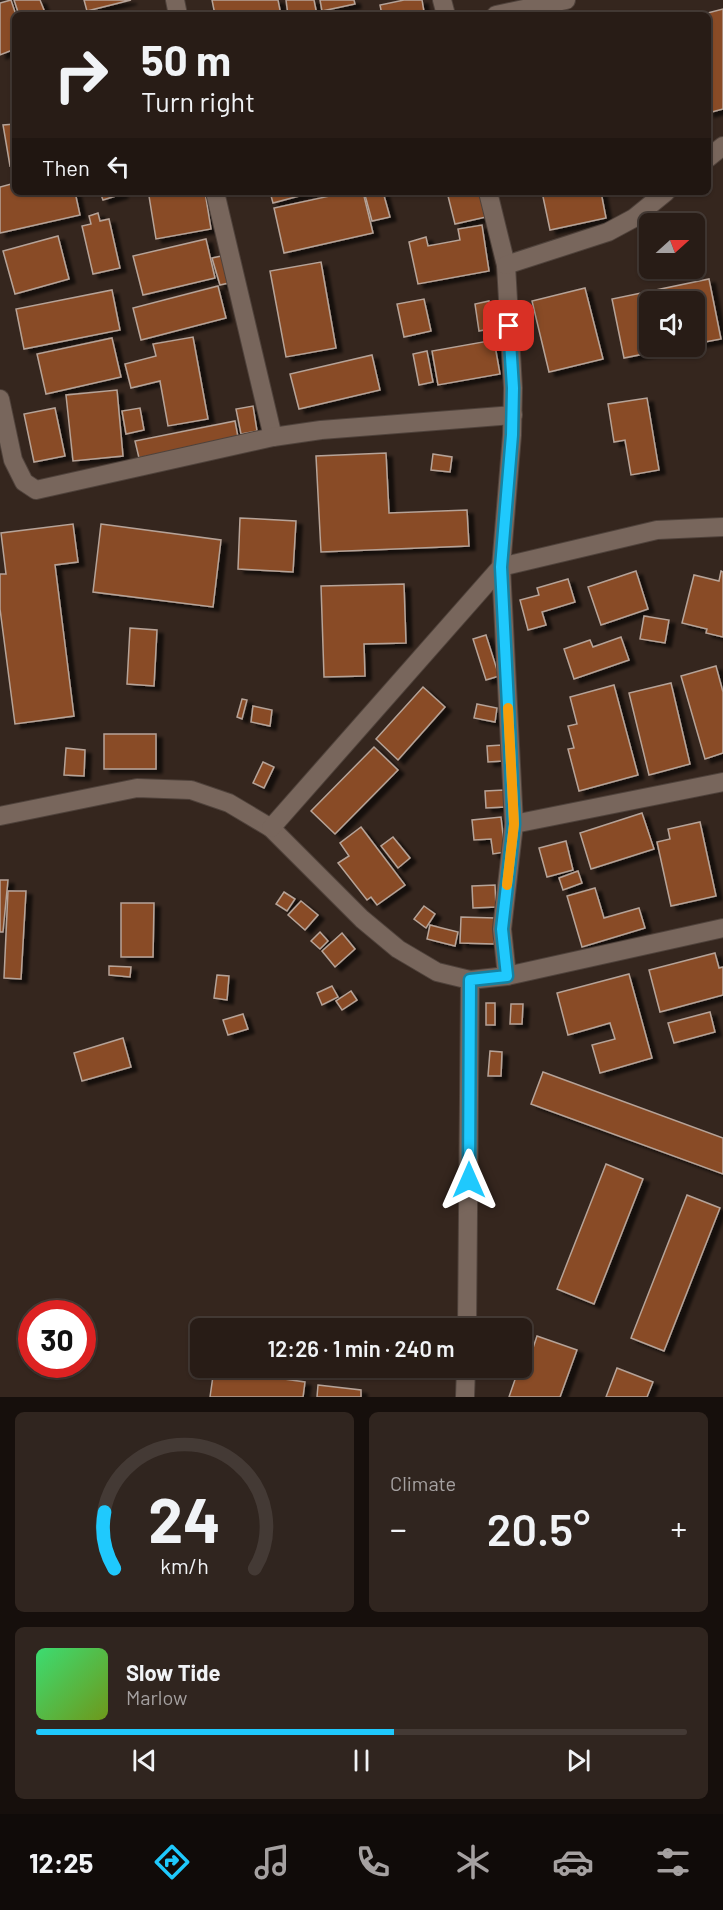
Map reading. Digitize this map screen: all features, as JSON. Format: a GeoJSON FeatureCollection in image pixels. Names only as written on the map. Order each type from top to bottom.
{"type":"FeatureCollection","features":[{"type":"Feature","properties":{"kind":"street"},"geometry":{"type":"LineString","coordinates":[[510,12],[566,0]]}},
{"type":"Feature","properties":{"kind":"street"},"geometry":{"type":"LineString","coordinates":[[711,156],[723,146]]}},
{"type":"Feature","properties":{"kind":"street"},"geometry":{"type":"LineString","coordinates":[[216,195],[273,437]]}},
{"type":"Feature","properties":{"kind":"street"},"geometry":{"type":"LineString","coordinates":[[489,195],[506,265],[513,388],[513,415],[501,567],[514,824],[502,929],[507,976]]}},
{"type":"Feature","properties":{"kind":"street"},"geometry":{"type":"LineString","coordinates":[[506,265],[608,232],[634,218],[662,195]]}},
{"type":"Feature","properties":{"kind":"street"},"geometry":{"type":"LineString","coordinates":[[0,399],[13,460],[24,482],[36,490],[273,437],[321,430],[513,415]]}},
{"type":"Feature","properties":{"kind":"street"},"geometry":{"type":"LineString","coordinates":[[271,828],[501,567],[657,530],[723,527]]}},
{"type":"Feature","properties":{"kind":"street"},"geometry":{"type":"LineString","coordinates":[[514,824],[723,782]]}},
{"type":"Feature","properties":{"kind":"street"},"geometry":{"type":"LineString","coordinates":[[0,816],[137,788],[191,790],[229,803],[271,828],[362,919],[398,949],[437,972],[470,980],[507,976],[723,928]]}},
{"type":"Feature","properties":{"kind":"street"},"geometry":{"type":"LineString","coordinates":[[467,1318],[470,980]]}},
{"type":"Feature","properties":{"kind":"street"},"geometry":{"type":"LineString","coordinates":[[465,1397],[466,1378]]}},
{"type":"Feature","properties":{"kind":"building"},"geometry":{"type":"Polygon","coordinates":[[[11,0],[15,12],[12,12],[12,50],[0,55],[0,3],[11,0]]]}},
{"type":"Feature","properties":{"kind":"building"},"geometry":{"type":"Polygon","coordinates":[[[14,0],[40,0],[45,12],[18,12],[14,0]]]}},
{"type":"Feature","properties":{"kind":"building"},"geometry":{"type":"Polygon","coordinates":[[[84,0],[131,0],[87,11],[84,0]]]}},
{"type":"Feature","properties":{"kind":"building"},"geometry":{"type":"Polygon","coordinates":[[[212,0],[278,0],[280,12],[214,12],[212,0]]]}},
{"type":"Feature","properties":{"kind":"building"},"geometry":{"type":"Polygon","coordinates":[[[286,0],[314,0],[316,12],[288,12],[286,0]]]}},
{"type":"Feature","properties":{"kind":"building"},"geometry":{"type":"Polygon","coordinates":[[[320,0],[354,0],[355,4],[322,11],[320,0]]]}},
{"type":"Feature","properties":{"kind":"building"},"geometry":{"type":"Polygon","coordinates":[[[404,0],[422,0],[424,12],[381,12],[380,5],[404,0]]]}},
{"type":"Feature","properties":{"kind":"building"},"geometry":{"type":"Polygon","coordinates":[[[723,9],[723,109],[711,112],[711,12],[723,9]]]}},
{"type":"Feature","properties":{"kind":"building"},"geometry":{"type":"Polygon","coordinates":[[[12,124],[12,166],[10,166],[3,125],[12,124]]]}},
{"type":"Feature","properties":{"kind":"building"},"geometry":{"type":"Polygon","coordinates":[[[12,184],[12,195],[76,195],[80,215],[0,233],[0,187],[12,184]]]}},
{"type":"Feature","properties":{"kind":"building"},"geometry":{"type":"Polygon","coordinates":[[[101,195],[119,195],[103,200],[101,195]]]}},
{"type":"Feature","properties":{"kind":"building"},"geometry":{"type":"Polygon","coordinates":[[[205,195],[211,229],[156,239],[149,196],[205,195]]]}},
{"type":"Feature","properties":{"kind":"building"},"geometry":{"type":"Polygon","coordinates":[[[271,195],[303,195],[273,203],[271,195]]]}},
{"type":"Feature","properties":{"kind":"building"},"geometry":{"type":"Polygon","coordinates":[[[334,195],[364,195],[373,233],[284,253],[274,208],[334,195]]]}},
{"type":"Feature","properties":{"kind":"building"},"geometry":{"type":"Polygon","coordinates":[[[365,195],[384,195],[390,217],[372,221],[365,195]]]}},
{"type":"Feature","properties":{"kind":"building"},"geometry":{"type":"Polygon","coordinates":[[[448,195],[481,195],[486,217],[455,224],[448,195]]]}},
{"type":"Feature","properties":{"kind":"building"},"geometry":{"type":"Polygon","coordinates":[[[543,195],[602,195],[606,218],[550,230],[543,195]]]}},
{"type":"Feature","properties":{"kind":"building"},"geometry":{"type":"Polygon","coordinates":[[[98,213],[100,221],[109,219],[120,268],[93,274],[82,226],[91,224],[89,216],[98,213]]]}},
{"type":"Feature","properties":{"kind":"building"},"geometry":{"type":"Polygon","coordinates":[[[482,225],[489,271],[418,284],[409,242],[426,237],[428,246],[460,240],[458,229],[482,225]]]}},
{"type":"Feature","properties":{"kind":"building"},"geometry":{"type":"Polygon","coordinates":[[[58,236],[69,279],[15,294],[3,251],[58,236]]]}},
{"type":"Feature","properties":{"kind":"building"},"geometry":{"type":"Polygon","coordinates":[[[206,239],[215,278],[143,295],[133,256],[206,239]]]}},
{"type":"Feature","properties":{"kind":"building"},"geometry":{"type":"Polygon","coordinates":[[[226,255],[233,282],[220,285],[212,258],[226,255]]]}},
{"type":"Feature","properties":{"kind":"building"},"geometry":{"type":"Polygon","coordinates":[[[321,262],[336,348],[286,357],[270,271],[321,262]]]}},
{"type":"Feature","properties":{"kind":"building"},"geometry":{"type":"Polygon","coordinates":[[[709,279],[721,339],[705,342],[705,291],[651,291],[709,279]]]}},
{"type":"Feature","properties":{"kind":"building"},"geometry":{"type":"Polygon","coordinates":[[[218,286],[226,318],[141,340],[133,308],[218,286]]]}},
{"type":"Feature","properties":{"kind":"building"},"geometry":{"type":"Polygon","coordinates":[[[585,288],[603,359],[549,372],[532,301],[585,288]]]}},
{"type":"Feature","properties":{"kind":"building"},"geometry":{"type":"Polygon","coordinates":[[[112,290],[120,330],[24,349],[16,309],[112,290]]]}},
{"type":"Feature","properties":{"kind":"building"},"geometry":{"type":"Polygon","coordinates":[[[639,293],[639,355],[624,358],[612,299],[639,293]]]}},
{"type":"Feature","properties":{"kind":"building"},"geometry":{"type":"Polygon","coordinates":[[[424,299],[431,331],[404,337],[397,304],[424,299]]]}},
{"type":"Feature","properties":{"kind":"building"},"geometry":{"type":"Polygon","coordinates":[[[489,301],[494,328],[479,331],[475,304],[489,301]]]}},
{"type":"Feature","properties":{"kind":"building"},"geometry":{"type":"Polygon","coordinates":[[[193,337],[208,419],[168,426],[160,381],[131,388],[125,364],[156,356],[153,344],[193,337]]]}},
{"type":"Feature","properties":{"kind":"building"},"geometry":{"type":"Polygon","coordinates":[[[112,338],[121,377],[46,394],[37,354],[112,338]]]}},
{"type":"Feature","properties":{"kind":"building"},"geometry":{"type":"Polygon","coordinates":[[[494,340],[500,374],[438,385],[432,351],[494,340]]]}},
{"type":"Feature","properties":{"kind":"building"},"geometry":{"type":"Polygon","coordinates":[[[427,351],[433,382],[419,385],[413,354],[427,351]]]}},
{"type":"Feature","properties":{"kind":"building"},"geometry":{"type":"Polygon","coordinates":[[[372,355],[380,390],[299,409],[290,374],[372,355]]]}},
{"type":"Feature","properties":{"kind":"building"},"geometry":{"type":"Polygon","coordinates":[[[117,390],[123,456],[73,461],[66,395],[117,390]]]}},
{"type":"Feature","properties":{"kind":"building"},"geometry":{"type":"Polygon","coordinates":[[[647,398],[659,470],[631,475],[625,440],[614,442],[608,404],[647,398]]]}},
{"type":"Feature","properties":{"kind":"building"},"geometry":{"type":"Polygon","coordinates":[[[253,406],[257,431],[241,434],[236,409],[253,406]]]}},
{"type":"Feature","properties":{"kind":"building"},"geometry":{"type":"Polygon","coordinates":[[[55,408],[65,456],[34,462],[24,414],[55,408]]]}},
{"type":"Feature","properties":{"kind":"building"},"geometry":{"type":"Polygon","coordinates":[[[140,408],[144,430],[126,434],[122,411],[140,408]]]}},
{"type":"Feature","properties":{"kind":"building"},"geometry":{"type":"Polygon","coordinates":[[[235,421],[238,437],[139,458],[135,441],[235,421]]]}},
{"type":"Feature","properties":{"kind":"building"},"geometry":{"type":"Polygon","coordinates":[[[386,453],[389,513],[467,510],[469,546],[321,552],[316,456],[386,453]]]}},
{"type":"Feature","properties":{"kind":"building"},"geometry":{"type":"Polygon","coordinates":[[[433,454],[452,457],[450,472],[431,470],[433,454]]]}},
{"type":"Feature","properties":{"kind":"building"},"geometry":{"type":"Polygon","coordinates":[[[240,518],[296,521],[293,572],[238,569],[240,518]]]}},
{"type":"Feature","properties":{"kind":"building"},"geometry":{"type":"Polygon","coordinates":[[[73,524],[78,562],[55,565],[74,716],[15,724],[0,609],[0,574],[6,574],[1,533],[73,524]]]}},
{"type":"Feature","properties":{"kind":"building"},"geometry":{"type":"Polygon","coordinates":[[[101,524],[221,540],[213,607],[93,592],[101,524]]]}},
{"type":"Feature","properties":{"kind":"building"},"geometry":{"type":"Polygon","coordinates":[[[636,571],[648,609],[601,625],[588,587],[636,571]]]}},
{"type":"Feature","properties":{"kind":"building"},"geometry":{"type":"Polygon","coordinates":[[[721,571],[723,572],[723,637],[706,633],[707,629],[682,623],[694,575],[719,581],[721,571]]]}},
{"type":"Feature","properties":{"kind":"building"},"geometry":{"type":"Polygon","coordinates":[[[568,579],[575,602],[542,612],[546,625],[528,630],[520,600],[539,595],[537,588],[568,579]]]}},
{"type":"Feature","properties":{"kind":"building"},"geometry":{"type":"Polygon","coordinates":[[[404,584],[406,643],[364,644],[365,676],[324,677],[321,586],[404,584]]]}},
{"type":"Feature","properties":{"kind":"building"},"geometry":{"type":"Polygon","coordinates":[[[644,616],[669,620],[665,643],[640,639],[644,616]]]}},
{"type":"Feature","properties":{"kind":"building"},"geometry":{"type":"Polygon","coordinates":[[[130,628],[157,630],[154,686],[127,684],[130,628]]]}},
{"type":"Feature","properties":{"kind":"building"},"geometry":{"type":"Polygon","coordinates":[[[486,635],[499,676],[486,680],[473,639],[486,635]]]}},
{"type":"Feature","properties":{"kind":"building"},"geometry":{"type":"Polygon","coordinates":[[[621,637],[629,660],[574,679],[564,649],[590,640],[593,647],[621,637]]]}},
{"type":"Feature","properties":{"kind":"building"},"geometry":{"type":"Polygon","coordinates":[[[716,666],[723,692],[723,753],[705,759],[681,676],[716,666]]]}},
{"type":"Feature","properties":{"kind":"building"},"geometry":{"type":"Polygon","coordinates":[[[671,683],[690,764],[649,775],[629,693],[671,683]]]}},
{"type":"Feature","properties":{"kind":"building"},"geometry":{"type":"Polygon","coordinates":[[[614,685],[638,775],[579,791],[568,749],[574,748],[568,726],[577,724],[570,697],[614,685]]]}},
{"type":"Feature","properties":{"kind":"building"},"geometry":{"type":"Polygon","coordinates":[[[423,687],[445,707],[398,760],[376,739],[423,687]]]}},
{"type":"Feature","properties":{"kind":"building"},"geometry":{"type":"Polygon","coordinates":[[[242,699],[247,700],[242,719],[237,717],[242,699]]]}},
{"type":"Feature","properties":{"kind":"building"},"geometry":{"type":"Polygon","coordinates":[[[477,704],[497,708],[495,722],[474,718],[477,704]]]}},
{"type":"Feature","properties":{"kind":"building"},"geometry":{"type":"Polygon","coordinates":[[[253,706],[272,710],[270,726],[251,722],[253,706]]]}},
{"type":"Feature","properties":{"kind":"building"},"geometry":{"type":"Polygon","coordinates":[[[104,734],[156,734],[156,769],[104,769],[104,734]]]}},
{"type":"Feature","properties":{"kind":"building"},"geometry":{"type":"Polygon","coordinates":[[[502,745],[503,761],[488,762],[487,746],[502,745]]]}},
{"type":"Feature","properties":{"kind":"building"},"geometry":{"type":"Polygon","coordinates":[[[374,747],[398,770],[335,834],[311,811],[374,747]]]}},
{"type":"Feature","properties":{"kind":"building"},"geometry":{"type":"Polygon","coordinates":[[[66,748],[85,750],[84,776],[64,775],[66,748]]]}},
{"type":"Feature","properties":{"kind":"building"},"geometry":{"type":"Polygon","coordinates":[[[263,762],[274,767],[264,788],[253,783],[263,762]]]}},
{"type":"Feature","properties":{"kind":"building"},"geometry":{"type":"Polygon","coordinates":[[[504,790],[505,807],[486,808],[485,791],[504,790]]]}},
{"type":"Feature","properties":{"kind":"building"},"geometry":{"type":"Polygon","coordinates":[[[642,813],[654,849],[591,869],[580,833],[642,813]]]}},
{"type":"Feature","properties":{"kind":"building"},"geometry":{"type":"Polygon","coordinates":[[[501,817],[505,852],[493,854],[491,839],[474,840],[472,820],[501,817]]]}},
{"type":"Feature","properties":{"kind":"building"},"geometry":{"type":"Polygon","coordinates":[[[700,822],[716,896],[671,906],[657,842],[670,839],[668,829],[700,822]]]}},
{"type":"Feature","properties":{"kind":"building"},"geometry":{"type":"Polygon","coordinates":[[[361,827],[405,885],[377,905],[371,897],[367,900],[338,863],[349,856],[340,843],[361,827]]]}},
{"type":"Feature","properties":{"kind":"building"},"geometry":{"type":"Polygon","coordinates":[[[393,837],[410,858],[398,868],[381,846],[393,837]]]}},
{"type":"Feature","properties":{"kind":"building"},"geometry":{"type":"Polygon","coordinates":[[[566,841],[573,870],[547,877],[539,848],[566,841]]]}},
{"type":"Feature","properties":{"kind":"building"},"geometry":{"type":"Polygon","coordinates":[[[578,871],[582,883],[563,890],[559,878],[578,871]]]}},
{"type":"Feature","properties":{"kind":"building"},"geometry":{"type":"Polygon","coordinates":[[[0,880],[8,880],[3,932],[0,932],[0,880]]]}},
{"type":"Feature","properties":{"kind":"building"},"geometry":{"type":"Polygon","coordinates":[[[495,885],[496,907],[473,908],[472,886],[495,885]]]}},
{"type":"Feature","properties":{"kind":"building"},"geometry":{"type":"Polygon","coordinates":[[[595,888],[604,918],[639,908],[645,928],[582,947],[567,896],[595,888]]]}},
{"type":"Feature","properties":{"kind":"building"},"geometry":{"type":"Polygon","coordinates":[[[8,891],[26,891],[21,979],[4,978],[8,891]]]}},
{"type":"Feature","properties":{"kind":"building"},"geometry":{"type":"Polygon","coordinates":[[[284,892],[295,899],[287,911],[276,904],[284,892]]]}},
{"type":"Feature","properties":{"kind":"building"},"geometry":{"type":"Polygon","coordinates":[[[301,901],[318,915],[305,930],[288,915],[301,901]]]}},
{"type":"Feature","properties":{"kind":"building"},"geometry":{"type":"Polygon","coordinates":[[[121,903],[154,903],[153,957],[121,957],[121,903]]]}},
{"type":"Feature","properties":{"kind":"building"},"geometry":{"type":"Polygon","coordinates":[[[424,906],[435,914],[426,928],[414,919],[424,906]]]}},
{"type":"Feature","properties":{"kind":"building"},"geometry":{"type":"Polygon","coordinates":[[[461,917],[495,918],[494,944],[460,943],[461,917]]]}},
{"type":"Feature","properties":{"kind":"building"},"geometry":{"type":"Polygon","coordinates":[[[430,925],[458,932],[455,946],[427,939],[430,925]]]}},
{"type":"Feature","properties":{"kind":"building"},"geometry":{"type":"Polygon","coordinates":[[[320,932],[328,941],[320,949],[311,941],[320,932]]]}},
{"type":"Feature","properties":{"kind":"building"},"geometry":{"type":"Polygon","coordinates":[[[342,933],[355,949],[335,967],[322,951],[342,933]]]}},
{"type":"Feature","properties":{"kind":"building"},"geometry":{"type":"Polygon","coordinates":[[[715,953],[719,968],[723,967],[723,995],[660,1012],[649,970],[715,953]]]}},
{"type":"Feature","properties":{"kind":"building"},"geometry":{"type":"Polygon","coordinates":[[[109,966],[131,967],[130,977],[109,975],[109,966]]]}},
{"type":"Feature","properties":{"kind":"building"},"geometry":{"type":"Polygon","coordinates":[[[629,974],[652,1058],[600,1073],[592,1045],[615,1039],[610,1023],[568,1035],[557,993],[629,974]]]}},
{"type":"Feature","properties":{"kind":"building"},"geometry":{"type":"Polygon","coordinates":[[[217,975],[229,976],[227,1000],[214,998],[217,975]]]}},
{"type":"Feature","properties":{"kind":"building"},"geometry":{"type":"Polygon","coordinates":[[[332,986],[338,997],[322,1005],[317,993],[332,986]]]}},
{"type":"Feature","properties":{"kind":"building"},"geometry":{"type":"Polygon","coordinates":[[[351,991],[357,1000],[342,1010],[336,1001],[351,991]]]}},
{"type":"Feature","properties":{"kind":"building"},"geometry":{"type":"Polygon","coordinates":[[[486,1003],[495,1003],[495,1025],[486,1025],[486,1003]]]}},
{"type":"Feature","properties":{"kind":"building"},"geometry":{"type":"Polygon","coordinates":[[[511,1004],[523,1004],[522,1024],[510,1024],[511,1004]]]}},
{"type":"Feature","properties":{"kind":"building"},"geometry":{"type":"Polygon","coordinates":[[[710,1012],[715,1032],[674,1043],[668,1023],[710,1012]]]}},
{"type":"Feature","properties":{"kind":"building"},"geometry":{"type":"Polygon","coordinates":[[[243,1014],[248,1029],[228,1035],[223,1020],[243,1014]]]}},
{"type":"Feature","properties":{"kind":"building"},"geometry":{"type":"Polygon","coordinates":[[[123,1038],[131,1067],[82,1081],[74,1053],[123,1038]]]}},
{"type":"Feature","properties":{"kind":"building"},"geometry":{"type":"Polygon","coordinates":[[[490,1051],[502,1052],[501,1076],[488,1076],[490,1051]]]}},
{"type":"Feature","properties":{"kind":"building"},"geometry":{"type":"Polygon","coordinates":[[[543,1072],[723,1138],[723,1174],[531,1104],[543,1072]]]}},
{"type":"Feature","properties":{"kind":"building"},"geometry":{"type":"Polygon","coordinates":[[[606,1164],[643,1179],[594,1304],[557,1289],[606,1164]]]}},
{"type":"Feature","properties":{"kind":"building"},"geometry":{"type":"Polygon","coordinates":[[[687,1195],[720,1208],[664,1351],[631,1338],[687,1195]]]}},
{"type":"Feature","properties":{"kind":"building"},"geometry":{"type":"Polygon","coordinates":[[[537,1336],[577,1350],[560,1397],[509,1397],[516,1378],[532,1378],[532,1351],[537,1336]]]}},
{"type":"Feature","properties":{"kind":"building"},"geometry":{"type":"Polygon","coordinates":[[[617,1368],[653,1382],[647,1397],[606,1397],[617,1368]]]}},
{"type":"Feature","properties":{"kind":"building"},"geometry":{"type":"Polygon","coordinates":[[[213,1378],[277,1378],[305,1382],[303,1397],[210,1397],[213,1378]]]}},
{"type":"Feature","properties":{"kind":"building"},"geometry":{"type":"Polygon","coordinates":[[[318,1385],[361,1390],[361,1397],[317,1397],[318,1385]]]}},
{"type":"Feature","properties":{"kind":"slow traffic"},"geometry":{"type":"LineString","coordinates":[[507,885],[514,824],[508,708]]}},
{"type":"Feature","properties":{"kind":"route"},"geometry":{"type":"LineString","coordinates":[[469,1180],[470,980],[507,976],[502,929],[514,824],[501,567],[512,435],[513,388],[509,326]]}}]}
